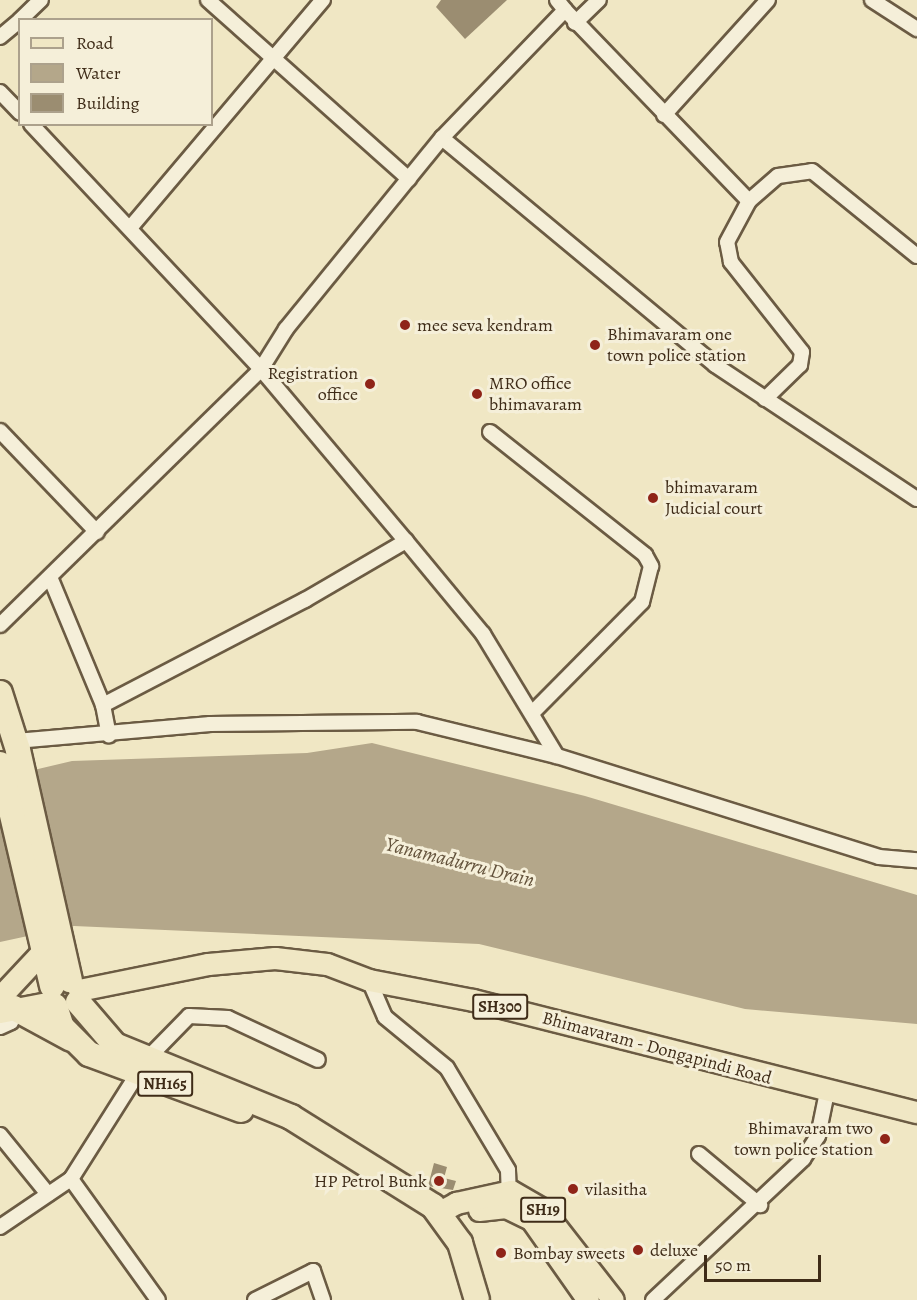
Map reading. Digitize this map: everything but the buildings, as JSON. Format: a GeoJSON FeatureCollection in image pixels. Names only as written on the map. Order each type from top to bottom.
{"type":"FeatureCollection","features":[{"type":"Feature","properties":{"kind":"highway","name":"NH165"},"geometry":{"type":"LineString","coordinates":[[0,693],[12,752],[43,953],[62,993],[71,1039],[90,1054],[142,1067],[290,1129],[300,1126],[382,1170],[441,1218],[460,1243],[479,1298]]}},
{"type":"Feature","properties":{"kind":"highway","name":"NH165"},"geometry":{"type":"LineString","coordinates":[[62,993],[115,1045],[142,1067]]}},
{"type":"Feature","properties":{"kind":"highway"},"geometry":{"type":"LineString","coordinates":[[5,997],[71,1039]]}},
{"type":"Feature","properties":{"kind":"main road"},"geometry":{"type":"LineString","coordinates":[[5,997],[43,953]]}},
{"type":"Feature","properties":{"kind":"main road","name":"Bhimavaram - Dongapindi Road"},"geometry":{"type":"LineString","coordinates":[[5,997],[62,993],[208,964],[275,958],[327,964],[369,980],[473,1000],[827,1092],[917,1112]]}},
{"type":"Feature","properties":{"kind":"main road","name":"SH19"},"geometry":{"type":"LineString","coordinates":[[441,1218],[456,1203],[509,1199],[542,1209],[613,1300]]}},
{"type":"Feature","properties":{"kind":"main road","name":"SH19"},"geometry":{"type":"LineString","coordinates":[[509,1199],[531,1219],[588,1300]]}},
{"type":"Feature","properties":{"kind":"street"},"geometry":{"type":"LineString","coordinates":[[22,18],[41,0]]}},
{"type":"Feature","properties":{"kind":"street"},"geometry":{"type":"LineString","coordinates":[[208,0],[409,179]]}},
{"type":"Feature","properties":{"kind":"street"},"geometry":{"type":"LineString","coordinates":[[130,228],[323,0]]}},
{"type":"Feature","properties":{"kind":"street"},"geometry":{"type":"LineString","coordinates":[[575,24],[599,0]]}},
{"type":"Feature","properties":{"kind":"street"},"geometry":{"type":"LineString","coordinates":[[664,115],[768,0]]}},
{"type":"Feature","properties":{"kind":"street"},"geometry":{"type":"LineString","coordinates":[[879,2],[917,29]]}},
{"type":"Feature","properties":{"kind":"street"},"geometry":{"type":"LineString","coordinates":[[0,625],[261,369],[286,329],[442,138],[561,5],[575,24],[748,201]]}},
{"type":"Feature","properties":{"kind":"street"},"geometry":{"type":"LineString","coordinates":[[0,37],[18,22]]}},
{"type":"Feature","properties":{"kind":"street"},"geometry":{"type":"LineString","coordinates":[[2,98],[18,111]]}},
{"type":"Feature","properties":{"kind":"street"},"geometry":{"type":"LineString","coordinates":[[33,126],[261,369],[406,541],[483,634],[534,711],[557,756]]}},
{"type":"Feature","properties":{"kind":"street"},"geometry":{"type":"LineString","coordinates":[[442,138],[715,365],[917,499]]}},
{"type":"Feature","properties":{"kind":"street"},"geometry":{"type":"LineString","coordinates":[[765,399],[800,365],[802,352],[731,262],[727,242],[748,201],[778,176],[812,171],[917,256]]}},
{"type":"Feature","properties":{"kind":"street"},"geometry":{"type":"LineString","coordinates":[[0,431],[97,532]]}},
{"type":"Feature","properties":{"kind":"street"},"geometry":{"type":"LineString","coordinates":[[490,432],[651,566],[642,602],[534,711]]}},
{"type":"Feature","properties":{"kind":"street"},"geometry":{"type":"LineString","coordinates":[[103,705],[305,600],[406,541]]}},
{"type":"Feature","properties":{"kind":"street"},"geometry":{"type":"LineString","coordinates":[[50,577],[103,705],[109,735]]}},
{"type":"Feature","properties":{"kind":"street"},"geometry":{"type":"LineString","coordinates":[[12,752],[109,735],[210,724],[405,722],[557,756],[879,857],[917,860]]}},
{"type":"Feature","properties":{"kind":"street"},"geometry":{"type":"LineString","coordinates":[[369,980],[385,1017],[447,1068],[508,1170],[509,1199]]}},
{"type":"Feature","properties":{"kind":"street"},"geometry":{"type":"LineString","coordinates":[[0,1027],[11,1022],[5,997]]}},
{"type":"Feature","properties":{"kind":"street"},"geometry":{"type":"LineString","coordinates":[[0,1227],[71,1179],[142,1067],[189,1016],[207,1014],[228,1018],[318,1060]]}},
{"type":"Feature","properties":{"kind":"street"},"geometry":{"type":"LineString","coordinates":[[653,1300],[759,1205],[818,1136],[827,1092]]}},
{"type":"Feature","properties":{"kind":"street"},"geometry":{"type":"LineString","coordinates":[[0,1135],[48,1194]]}},
{"type":"Feature","properties":{"kind":"street"},"geometry":{"type":"LineString","coordinates":[[699,1154],[759,1205]]}},
{"type":"Feature","properties":{"kind":"street"},"geometry":{"type":"LineString","coordinates":[[71,1179],[158,1300]]}},
{"type":"Feature","properties":{"kind":"street"},"geometry":{"type":"LineString","coordinates":[[255,1300],[313,1271],[323,1300]]}},
{"type":"Feature","properties":{"kind":"water","name":"Yanamadurru Drain"},"geometry":{"type":"Polygon","coordinates":[[[372,743],[585,796],[917,895],[917,1024],[745,1009],[479,944],[74,926],[0,942],[0,778],[72,761],[307,753],[372,743]]]}},
{"type":"Feature","properties":{"kind":"place","name":"mee seva kendram"},"geometry":{"type":"Point","coordinates":[405,325]}},
{"type":"Feature","properties":{"kind":"place","name":"Bhimavaram one town police station"},"geometry":{"type":"Point","coordinates":[595,345]}},
{"type":"Feature","properties":{"kind":"place","name":"Registration office"},"geometry":{"type":"Point","coordinates":[370,384]}},
{"type":"Feature","properties":{"kind":"place","name":"MRO office bhimavaram"},"geometry":{"type":"Point","coordinates":[477,394]}},
{"type":"Feature","properties":{"kind":"place","name":"bhimavaram Judicial court"},"geometry":{"type":"Point","coordinates":[653,498]}},
{"type":"Feature","properties":{"kind":"place","name":"Bhimavaram two town police station"},"geometry":{"type":"Point","coordinates":[885,1139]}},
{"type":"Feature","properties":{"kind":"place","name":"HP Petrol Bunk"},"geometry":{"type":"Point","coordinates":[439,1181]}},
{"type":"Feature","properties":{"kind":"place","name":"vilasitha"},"geometry":{"type":"Point","coordinates":[573,1189]}},
{"type":"Feature","properties":{"kind":"place","name":"deluxe"},"geometry":{"type":"Point","coordinates":[638,1250]}},
{"type":"Feature","properties":{"kind":"place","name":"Bombay sweets"},"geometry":{"type":"Point","coordinates":[501,1253]}}]}
